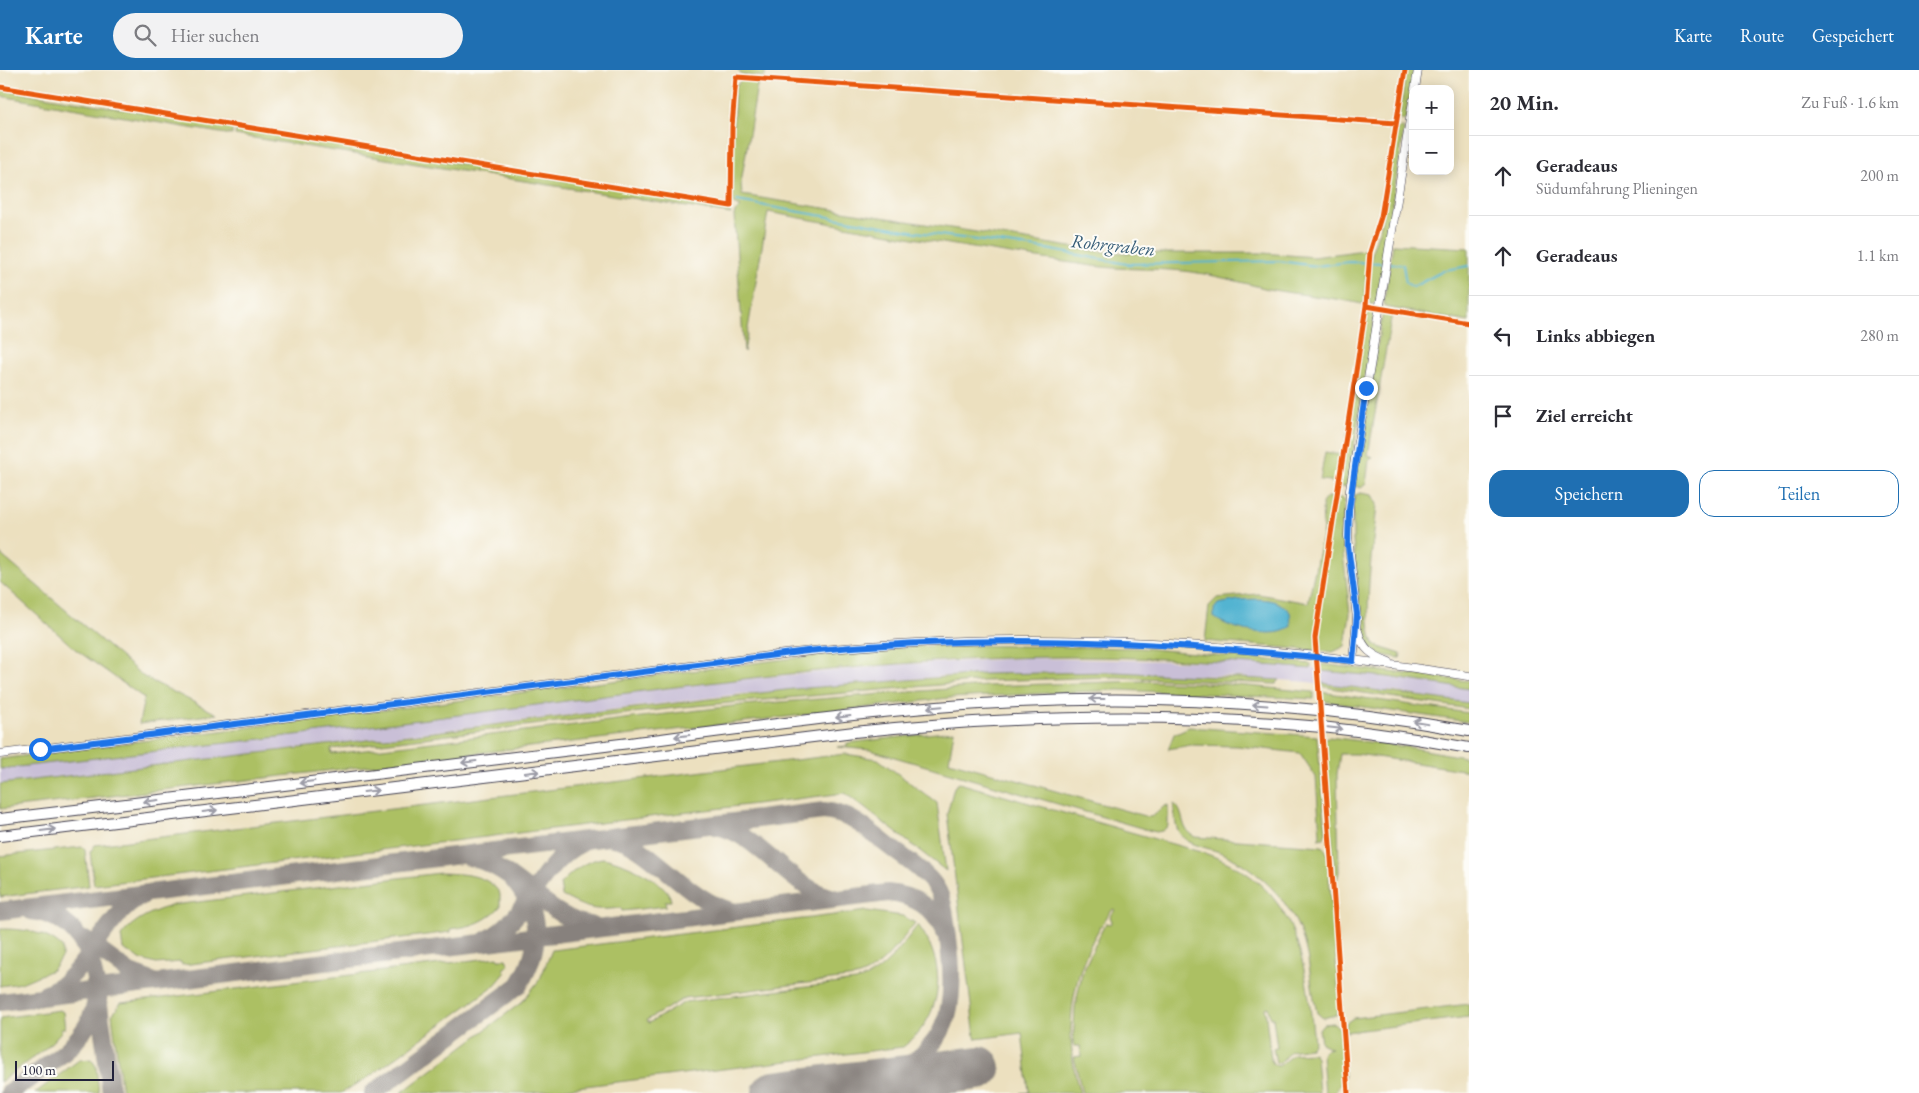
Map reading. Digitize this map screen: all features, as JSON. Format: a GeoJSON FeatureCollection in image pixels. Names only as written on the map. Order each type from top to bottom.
{"type":"FeatureCollection","features":[{"type":"Feature","properties":{"kind":"highway"},"geometry":{"type":"LineString","coordinates":[[0,819],[804,721],[1000,703],[1122,699],[1229,702],[1344,712],[1469,731]]}},
{"type":"Feature","properties":{"kind":"highway"},"geometry":{"type":"LineString","coordinates":[[0,836],[845,733],[994,720],[1100,716],[1233,720],[1347,730],[1469,748]]}},
{"type":"Feature","properties":{"kind":"main road"},"geometry":{"type":"LineString","coordinates":[[1416,85],[1418,70]]}},
{"type":"Feature","properties":{"kind":"main road"},"geometry":{"type":"LineString","coordinates":[[1399,666],[1369,652],[1362,642],[1357,624],[1348,540],[1349,505],[1409,125]]}},
{"type":"Feature","properties":{"kind":"main road"},"geometry":{"type":"LineString","coordinates":[[1353,661],[1357,624]]}},
{"type":"Feature","properties":{"kind":"main road"},"geometry":{"type":"LineString","coordinates":[[0,754],[807,651],[906,642],[1001,640],[1146,643],[1246,650],[1399,666],[1469,676]]}},
{"type":"Feature","properties":{"kind":"shaded area"},"geometry":{"type":"Polygon","coordinates":[[[1026,658],[1224,662],[1331,670],[1469,689],[1469,703],[1389,691],[1387,693],[1379,692],[1378,690],[1340,685],[1339,687],[1308,682],[1223,676],[1066,672],[944,676],[740,694],[0,784],[0,769],[738,680],[894,665],[1026,658]]]}},
{"type":"Feature","properties":{"kind":"green space"},"geometry":{"type":"Polygon","coordinates":[[[737,70],[765,70],[765,77],[742,75],[737,70]]]}},
{"type":"Feature","properties":{"kind":"green space"},"geometry":{"type":"Polygon","coordinates":[[[1406,70],[1414,70],[1412,85],[1409,85],[1406,118],[1402,121],[1399,118],[1406,70]]]}},
{"type":"Feature","properties":{"kind":"green space"},"geometry":{"type":"Polygon","coordinates":[[[741,80],[758,80],[741,183],[742,195],[1096,251],[1127,253],[1262,253],[1314,257],[1364,250],[1367,254],[1365,302],[1362,304],[1268,289],[1194,272],[1104,267],[1052,260],[930,241],[768,212],[744,352],[734,215],[741,207],[733,204],[732,152],[735,88],[741,80]]]}},
{"type":"Feature","properties":{"kind":"green space"},"geometry":{"type":"Polygon","coordinates":[[[0,89],[228,126],[232,129],[232,135],[0,96],[0,89]]]}},
{"type":"Feature","properties":{"kind":"green space"},"geometry":{"type":"Polygon","coordinates":[[[1402,126],[1404,131],[1377,301],[1372,305],[1369,301],[1369,272],[1373,248],[1380,228],[1397,130],[1402,126]]]}},
{"type":"Feature","properties":{"kind":"green space"},"geometry":{"type":"Polygon","coordinates":[[[241,128],[720,205],[728,209],[731,214],[235,135],[236,130],[241,128]]]}},
{"type":"Feature","properties":{"kind":"green space"},"geometry":{"type":"Polygon","coordinates":[[[1393,244],[1469,248],[1469,322],[1385,307],[1384,301],[1393,244]]]}},
{"type":"Feature","properties":{"kind":"green space"},"geometry":{"type":"Polygon","coordinates":[[[1372,310],[1375,315],[1348,484],[1344,487],[1333,485],[1331,481],[1320,480],[1325,452],[1344,455],[1366,317],[1368,312],[1372,310]]]}},
{"type":"Feature","properties":{"kind":"green space"},"geometry":{"type":"Polygon","coordinates":[[[1384,313],[1392,313],[1368,455],[1373,457],[1369,460],[1366,484],[1361,488],[1356,486],[1355,482],[1384,313]]]}},
{"type":"Feature","properties":{"kind":"green space"},"geometry":{"type":"Polygon","coordinates":[[[1361,493],[1372,495],[1377,504],[1368,599],[1371,635],[1376,646],[1401,654],[1400,658],[1377,653],[1362,634],[1353,541],[1353,506],[1355,495],[1361,493]]]}},
{"type":"Feature","properties":{"kind":"green space"},"geometry":{"type":"Polygon","coordinates":[[[1327,497],[1342,498],[1345,501],[1341,534],[1350,614],[1345,646],[1333,652],[1205,641],[1209,606],[1217,598],[1258,594],[1308,603],[1323,531],[1322,503],[1327,497]]]}},
{"type":"Feature","properties":{"kind":"green space"},"geometry":{"type":"Polygon","coordinates":[[[0,554],[144,677],[217,714],[139,724],[144,698],[75,649],[0,582],[0,554]]]}},
{"type":"Feature","properties":{"kind":"green space"},"geometry":{"type":"Polygon","coordinates":[[[948,645],[1141,648],[1311,664],[1311,669],[1187,660],[1104,657],[980,659],[916,663],[723,681],[350,728],[0,769],[0,759],[785,659],[889,648],[948,645]]]}},
{"type":"Feature","properties":{"kind":"green space"},"geometry":{"type":"Polygon","coordinates":[[[1320,664],[1469,681],[1469,689],[1388,677],[1321,671],[1320,664]]]}},
{"type":"Feature","properties":{"kind":"green space"},"geometry":{"type":"Polygon","coordinates":[[[1115,672],[1280,680],[1276,684],[1115,677],[985,681],[683,707],[331,749],[332,754],[742,705],[986,686],[1143,681],[1225,684],[1314,692],[1314,699],[1118,690],[948,698],[0,809],[0,784],[794,689],[983,674],[1115,672]]]}},
{"type":"Feature","properties":{"kind":"green space"},"geometry":{"type":"Polygon","coordinates":[[[1321,683],[1469,703],[1469,709],[1325,687],[1321,683]]]}},
{"type":"Feature","properties":{"kind":"green space"},"geometry":{"type":"Polygon","coordinates":[[[1321,692],[1469,713],[1469,722],[1322,701],[1321,692]]]}},
{"type":"Feature","properties":{"kind":"green space"},"geometry":{"type":"Polygon","coordinates":[[[1189,727],[1317,736],[1326,831],[1324,838],[1318,839],[1320,835],[1316,777],[1300,753],[1237,746],[1191,745],[1168,749],[1174,734],[1189,727]]]}},
{"type":"Feature","properties":{"kind":"green space"},"geometry":{"type":"Polygon","coordinates":[[[954,731],[949,761],[1148,817],[1151,817],[1168,805],[1168,826],[1162,831],[1155,832],[870,750],[837,747],[847,746],[847,743],[954,731]]]}},
{"type":"Feature","properties":{"kind":"green space"},"geometry":{"type":"Polygon","coordinates":[[[1329,737],[1408,747],[1469,758],[1469,771],[1357,754],[1340,754],[1337,774],[1339,872],[1336,884],[1323,738],[1329,737]]]}},
{"type":"Feature","properties":{"kind":"green space"},"geometry":{"type":"Polygon","coordinates":[[[845,754],[878,759],[937,803],[946,871],[845,793],[94,885],[90,852],[95,845],[845,754]]]}},
{"type":"Feature","properties":{"kind":"green space"},"geometry":{"type":"Polygon","coordinates":[[[959,783],[1204,853],[1235,867],[1260,884],[1278,904],[1291,927],[1300,953],[1311,1011],[1314,1042],[1310,1048],[1290,1051],[1280,1063],[1276,1063],[1273,1048],[1277,1047],[1273,1018],[1270,1018],[1268,1007],[1265,1008],[1271,1060],[1274,1065],[1279,1066],[1293,1054],[1313,1053],[1316,1057],[1319,1093],[1082,1093],[1074,1057],[1081,1056],[1080,1046],[1074,1046],[1073,1044],[1075,1007],[1082,973],[1106,923],[1110,924],[1112,921],[1110,917],[1115,910],[1113,909],[1099,929],[1088,950],[1074,996],[1071,1045],[1080,1093],[1021,1093],[1029,1092],[1022,1033],[976,1039],[975,1037],[947,814],[954,787],[959,783]]]}},
{"type":"Feature","properties":{"kind":"green space"},"geometry":{"type":"Polygon","coordinates":[[[1174,804],[1178,807],[1184,826],[1195,837],[1322,846],[1327,852],[1340,1008],[1336,1015],[1323,1018],[1317,1013],[1304,942],[1292,915],[1277,893],[1241,863],[1224,854],[1189,842],[1184,838],[1177,827],[1174,804]]]}},
{"type":"Feature","properties":{"kind":"green space"},"geometry":{"type":"Polygon","coordinates":[[[82,847],[85,850],[89,886],[0,897],[0,856],[82,847]]]}},
{"type":"Feature","properties":{"kind":"green space"},"geometry":{"type":"Polygon","coordinates":[[[602,858],[631,867],[653,879],[668,893],[671,901],[665,901],[666,906],[622,911],[621,908],[590,908],[562,896],[560,884],[565,879],[584,864],[602,858]]]}},
{"type":"Feature","properties":{"kind":"green space"},"geometry":{"type":"Polygon","coordinates":[[[440,873],[473,876],[489,882],[500,894],[500,907],[484,920],[472,925],[451,929],[451,932],[182,965],[181,962],[156,964],[142,960],[123,949],[121,936],[126,930],[138,920],[151,913],[173,905],[440,873]]]}},
{"type":"Feature","properties":{"kind":"green space"},"geometry":{"type":"Polygon","coordinates":[[[867,911],[903,916],[915,923],[889,955],[866,973],[856,977],[685,998],[647,1020],[649,1023],[685,1002],[856,981],[884,966],[918,925],[928,941],[934,957],[937,990],[927,1021],[903,1047],[528,1093],[401,1093],[522,1002],[540,979],[552,950],[867,911]]]}},
{"type":"Feature","properties":{"kind":"green space"},"geometry":{"type":"Polygon","coordinates":[[[0,929],[25,930],[48,937],[62,947],[62,956],[52,970],[21,983],[0,986],[0,929]]]}},
{"type":"Feature","properties":{"kind":"green space"},"geometry":{"type":"Polygon","coordinates":[[[498,957],[499,959],[506,959],[509,965],[503,969],[506,972],[495,985],[369,1077],[341,1093],[122,1093],[112,1015],[121,1003],[498,957]]]}},
{"type":"Feature","properties":{"kind":"green space"},"geometry":{"type":"Polygon","coordinates":[[[1469,1004],[1469,1017],[1346,1032],[1346,1023],[1353,1018],[1469,1004]]]}},
{"type":"Feature","properties":{"kind":"green space"},"geometry":{"type":"Polygon","coordinates":[[[60,1010],[63,1012],[65,1028],[61,1028],[61,1032],[47,1047],[0,1082],[0,1018],[60,1010]]]}},
{"type":"Feature","properties":{"kind":"green space"},"geometry":{"type":"Polygon","coordinates":[[[1334,1023],[1341,1030],[1345,1076],[1335,1093],[1325,1093],[1322,1055],[1324,1050],[1331,1048],[1321,1043],[1319,1029],[1323,1024],[1334,1023]]]}},
{"type":"Feature","properties":{"kind":"green space"},"geometry":{"type":"Polygon","coordinates":[[[91,1059],[96,1066],[99,1093],[35,1093],[79,1060],[91,1059]]]}},
{"type":"Feature","properties":{"kind":"water"},"geometry":{"type":"Polygon","coordinates":[[[1238,600],[1266,600],[1279,603],[1290,612],[1291,626],[1276,633],[1253,632],[1230,626],[1214,617],[1214,609],[1218,604],[1238,600]]]}},
{"type":"Feature","properties":{"kind":"waterway","name":"Rohrgraben"},"geometry":{"type":"LineString","coordinates":[[737,201],[917,232],[1046,249],[1127,264],[1279,261],[1316,266],[1349,262],[1384,263]]}},
{"type":"Feature","properties":{"kind":"waterway","name":"Rohrgraben"},"geometry":{"type":"LineString","coordinates":[[1389,263],[1403,265],[1406,283],[1413,287],[1445,270],[1469,266]]}},
{"type":"Feature","properties":{"kind":"taxiway"},"geometry":{"type":"LineString","coordinates":[[0,911],[824,811],[843,815],[858,823],[911,862],[933,883],[940,895],[944,909],[951,963],[949,1005],[944,1024],[936,1040],[923,1054],[905,1068],[881,1080]]}},
{"type":"Feature","properties":{"kind":"taxiway"},"geometry":{"type":"LineString","coordinates":[[715,826],[731,830],[760,849],[803,884],[818,893],[835,898]]}},
{"type":"Feature","properties":{"kind":"taxiway"},"geometry":{"type":"LineString","coordinates":[[612,838],[625,841],[639,849],[700,896],[716,906],[733,911]]}},
{"type":"Feature","properties":{"kind":"taxiway"},"geometry":{"type":"LineString","coordinates":[[486,940],[513,919],[555,864],[567,852],[582,843]]}},
{"type":"Feature","properties":{"kind":"taxiway"},"geometry":{"type":"LineString","coordinates":[[469,857],[502,871],[561,914],[593,926]]}},
{"type":"Feature","properties":{"kind":"taxiway"},"geometry":{"type":"LineString","coordinates":[[373,1093],[519,985],[532,956],[536,929],[528,902],[510,876]]}},
{"type":"Feature","properties":{"kind":"taxiway"},"geometry":{"type":"LineString","coordinates":[[0,1002],[888,893],[898,894],[922,904],[934,915],[944,931]]}},
{"type":"Feature","properties":{"kind":"taxiway"},"geometry":{"type":"LineString","coordinates":[[46,993],[60,986],[72,975],[116,918],[142,896]]}},
{"type":"Feature","properties":{"kind":"taxiway"},"geometry":{"type":"LineString","coordinates":[[31,911],[51,916],[66,924],[78,936],[86,950],[96,984],[111,1093]]}},
{"type":"Feature","properties":{"kind":"taxiway"},"geometry":{"type":"LineString","coordinates":[[85,940],[130,973],[152,981]]}},
{"type":"Feature","properties":{"kind":"taxiway"},"geometry":{"type":"LineString","coordinates":[[9,1093],[74,1043],[92,1016],[96,1000]]}},
{"type":"Feature","properties":{"kind":"runway"},"geometry":{"type":"LineString","coordinates":[[774,1093],[979,1068]]}},
{"type":"Feature","properties":{"kind":"cycle path"},"geometry":{"type":"LineString","coordinates":[[1348,1093],[1315,638],[1366,306],[1370,252],[1381,217],[1405,70]]}},
{"type":"Feature","properties":{"kind":"cycle path"},"geometry":{"type":"LineString","coordinates":[[0,87],[731,206],[732,127],[736,77],[1396,123]]}},
{"type":"Feature","properties":{"kind":"cycle path"},"geometry":{"type":"LineString","coordinates":[[1366,306],[1469,323]]}},
{"type":"Feature","properties":{"kind":"route"},"geometry":{"type":"LineString","coordinates":[[40,749],[807,651],[906,642],[1001,640],[1146,643],[1246,650],[1353,661],[1357,614],[1348,546],[1349,510],[1350,490],[1366,388]]}}]}
